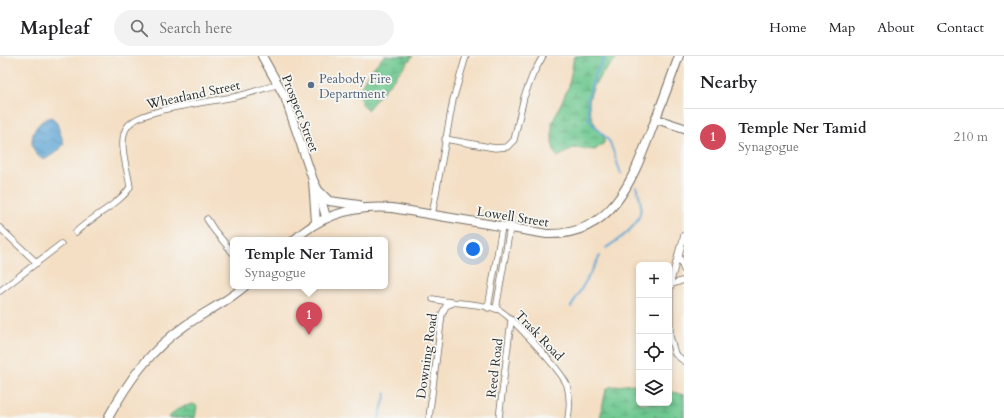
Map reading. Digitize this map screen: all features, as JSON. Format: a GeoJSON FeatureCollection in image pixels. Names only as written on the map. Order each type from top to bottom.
{"type":"FeatureCollection","features":[{"type":"Feature","properties":{"kind":"main road","name":"Prospect Street"},"geometry":{"type":"LineString","coordinates":[[262,56],[279,84],[313,180],[319,192],[326,217]]}},
{"type":"Feature","properties":{"kind":"main road","name":"Lowell Street"},"geometry":{"type":"LineString","coordinates":[[298,237],[316,222],[326,217],[351,209],[367,207],[392,208],[502,227],[557,234],[578,230],[598,220],[614,205],[627,188],[656,119],[679,56]]}},
{"type":"Feature","properties":{"kind":"main road"},"geometry":{"type":"LineString","coordinates":[[656,119],[684,128]]}},
{"type":"Feature","properties":{"kind":"main road","name":"Prospect Street"},"geometry":{"type":"LineString","coordinates":[[313,180],[316,222]]}},
{"type":"Feature","properties":{"kind":"main road"},"geometry":{"type":"LineString","coordinates":[[319,192],[329,201],[367,207]]}},
{"type":"Feature","properties":{"kind":"main road"},"geometry":{"type":"LineString","coordinates":[[108,418],[132,377],[159,347],[188,324],[224,302],[241,289]]}},
{"type":"Feature","properties":{"kind":"street"},"geometry":{"type":"LineString","coordinates":[[432,214],[455,89],[466,56]]}},
{"type":"Feature","properties":{"kind":"street"},"geometry":{"type":"LineString","coordinates":[[445,139],[495,148],[502,148],[511,144],[516,135],[528,85],[543,56]]}},
{"type":"Feature","properties":{"kind":"street","name":"Wheatland Street"},"geometry":{"type":"LineString","coordinates":[[76,232],[88,220],[118,201],[130,187],[122,143],[127,127],[138,117],[183,106],[238,96],[279,84]]}},
{"type":"Feature","properties":{"kind":"street"},"geometry":{"type":"LineString","coordinates":[[207,218],[214,230],[230,249]]}},
{"type":"Feature","properties":{"kind":"street"},"geometry":{"type":"LineString","coordinates":[[488,308],[502,227]]}},
{"type":"Feature","properties":{"kind":"street"},"geometry":{"type":"LineString","coordinates":[[0,228],[37,263]]}},
{"type":"Feature","properties":{"kind":"street"},"geometry":{"type":"LineString","coordinates":[[496,309],[510,228]]}},
{"type":"Feature","properties":{"kind":"street"},"geometry":{"type":"LineString","coordinates":[[672,277],[684,235]]}},
{"type":"Feature","properties":{"kind":"street"},"geometry":{"type":"LineString","coordinates":[[0,292],[61,244]]}},
{"type":"Feature","properties":{"kind":"street"},"geometry":{"type":"LineString","coordinates":[[680,247],[679,256],[684,270]]}},
{"type":"Feature","properties":{"kind":"street"},"geometry":{"type":"LineString","coordinates":[[672,284],[684,280]]}},
{"type":"Feature","properties":{"kind":"street"},"geometry":{"type":"LineString","coordinates":[[670,298],[671,344],[675,354],[684,361]]}},
{"type":"Feature","properties":{"kind":"street","name":"Trask Road"},"geometry":{"type":"LineString","coordinates":[[433,299],[496,309],[511,320],[553,364],[563,377],[569,398],[568,418]]}},
{"type":"Feature","properties":{"kind":"street","name":"Downing Road"},"geometry":{"type":"LineString","coordinates":[[429,418],[442,314],[446,306],[453,303]]}},
{"type":"Feature","properties":{"kind":"street","name":"Reed Road"},"geometry":{"type":"LineString","coordinates":[[499,418],[511,320]]}},
{"type":"Feature","properties":{"kind":"green space"},"geometry":{"type":"Polygon","coordinates":[[[384,56],[413,56],[367,110],[362,103],[360,96],[361,89],[368,75],[384,56]]]}},
{"type":"Feature","properties":{"kind":"green space"},"geometry":{"type":"Polygon","coordinates":[[[574,56],[619,56],[595,84],[589,103],[590,114],[604,136],[604,143],[595,150],[573,148],[558,157],[555,154],[552,142],[552,123],[569,86],[574,56]]]}},
{"type":"Feature","properties":{"kind":"green space"},"geometry":{"type":"Polygon","coordinates":[[[636,384],[636,406],[672,406],[672,392],[684,395],[684,418],[600,418],[606,390],[609,387],[636,384]]]}},
{"type":"Feature","properties":{"kind":"green space"},"geometry":{"type":"Polygon","coordinates":[[[193,404],[197,406],[195,418],[168,418],[178,408],[193,404]]]}},
{"type":"Feature","properties":{"kind":"water"},"geometry":{"type":"Polygon","coordinates":[[[51,117],[56,121],[64,144],[58,151],[44,160],[34,150],[32,137],[39,124],[51,117]]]}},
{"type":"Feature","properties":{"kind":"waterway"},"geometry":{"type":"LineString","coordinates":[[605,56],[594,77],[588,98],[589,120],[610,142],[621,174]]}},
{"type":"Feature","properties":{"kind":"waterway"},"geometry":{"type":"LineString","coordinates":[[606,248],[630,230],[639,216],[641,208],[640,198],[636,187]]}},
{"type":"Feature","properties":{"kind":"waterway"},"geometry":{"type":"LineString","coordinates":[[571,307],[600,256]]}},
{"type":"Feature","properties":{"kind":"waterway"},"geometry":{"type":"LineString","coordinates":[[379,418],[386,393]]}},
{"type":"Feature","properties":{"kind":"place","name":"Peabody Fire Department"},"geometry":{"type":"Point","coordinates":[311,85]}},
{"type":"Feature","properties":{"kind":"place","name":"Temple Ner Tamid"},"geometry":{"type":"Point","coordinates":[309,335]}}]}
